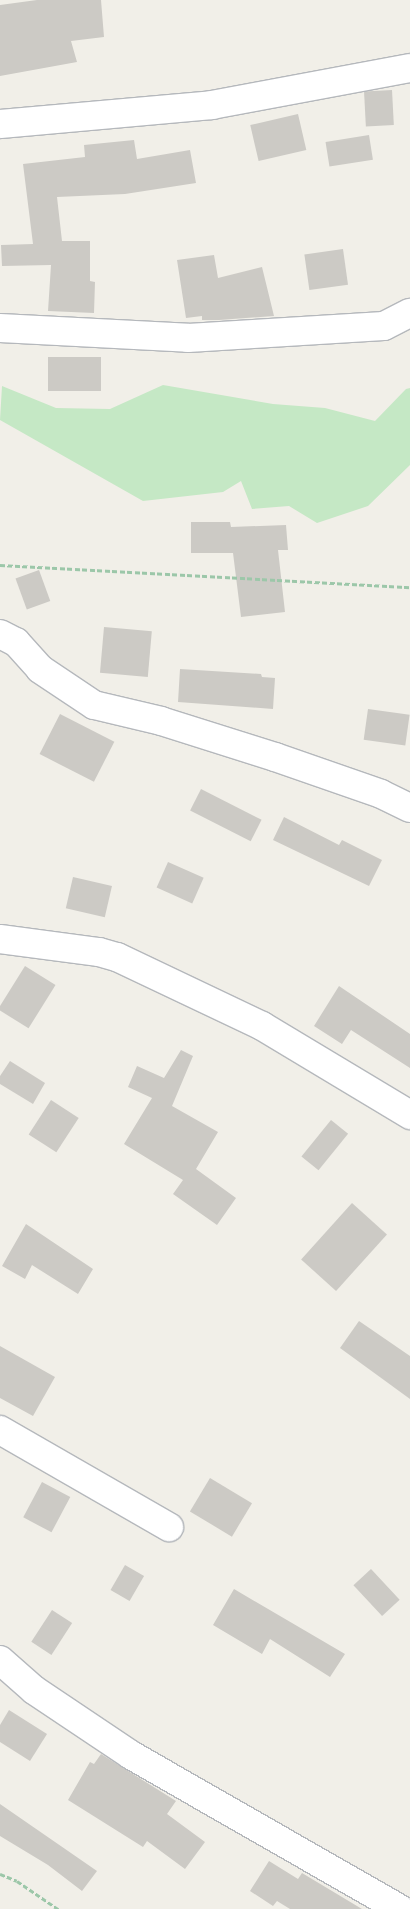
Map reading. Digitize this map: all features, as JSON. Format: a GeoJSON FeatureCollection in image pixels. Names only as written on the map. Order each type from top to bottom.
{"type":"FeatureCollection","features":[{"type":"Feature","properties":{"kind":"street"},"geometry":{"type":"LineString","coordinates":[[0,124],[212,104],[410,68]]}},
{"type":"Feature","properties":{"kind":"street"},"geometry":{"type":"LineString","coordinates":[[0,328],[182,339],[384,326],[410,313]]}},
{"type":"Feature","properties":{"kind":"street"},"geometry":{"type":"LineString","coordinates":[[0,634],[16,642],[40,669],[94,705],[161,721],[275,757],[381,794],[410,808]]}},
{"type":"Feature","properties":{"kind":"street"},"geometry":{"type":"LineString","coordinates":[[0,940],[99,952],[117,957],[262,1026],[410,1115]]}},
{"type":"Feature","properties":{"kind":"street"},"geometry":{"type":"LineString","coordinates":[[0,1430],[169,1527]]}},
{"type":"Feature","properties":{"kind":"street"},"geometry":{"type":"LineString","coordinates":[[0,1660],[27,1685],[131,1755],[400,1909]]}},
{"type":"Feature","properties":{"kind":"path"},"geometry":{"type":"LineString","coordinates":[[0,565],[410,587]]}},
{"type":"Feature","properties":{"kind":"path"},"geometry":{"type":"LineString","coordinates":[[0,1874],[17,1881],[58,1909]]}},
{"type":"Feature","properties":{"kind":"green space"},"geometry":{"type":"Polygon","coordinates":[[[163,385],[273,404],[325,408],[375,421],[406,389],[410,388],[410,465],[368,506],[317,523],[289,506],[252,509],[241,481],[223,492],[143,501],[0,420],[2,386],[56,408],[110,409],[163,385]]]}},
{"type":"Feature","properties":{"kind":"building"},"geometry":{"type":"Polygon","coordinates":[[[37,0],[101,0],[104,37],[71,41],[77,62],[0,76],[0,5],[37,0]]]}},
{"type":"Feature","properties":{"kind":"building"},"geometry":{"type":"Polygon","coordinates":[[[392,90],[394,125],[366,126],[364,91],[392,90]]]}},
{"type":"Feature","properties":{"kind":"building"},"geometry":{"type":"Polygon","coordinates":[[[298,114],[306,150],[259,161],[250,125],[298,114]]]}},
{"type":"Feature","properties":{"kind":"building"},"geometry":{"type":"Polygon","coordinates":[[[369,135],[373,160],[329,167],[326,142],[369,135]]]}},
{"type":"Feature","properties":{"kind":"building"},"geometry":{"type":"Polygon","coordinates":[[[134,140],[137,159],[190,150],[196,183],[125,194],[57,197],[62,241],[90,241],[90,281],[95,282],[94,313],[48,311],[51,265],[2,266],[1,245],[33,244],[23,164],[85,157],[84,145],[134,140]]]}},
{"type":"Feature","properties":{"kind":"building"},"geometry":{"type":"Polygon","coordinates":[[[343,249],[348,285],[309,290],[304,254],[343,249]]]}},
{"type":"Feature","properties":{"kind":"building"},"geometry":{"type":"Polygon","coordinates":[[[214,255],[218,278],[262,267],[274,316],[219,320],[202,320],[202,316],[186,318],[177,260],[214,255]]]}},
{"type":"Feature","properties":{"kind":"building"},"geometry":{"type":"Polygon","coordinates":[[[48,357],[101,357],[101,391],[48,391],[48,357]]]}},
{"type":"Feature","properties":{"kind":"building"},"geometry":{"type":"Polygon","coordinates":[[[191,522],[230,522],[231,527],[286,525],[288,550],[278,550],[285,612],[241,617],[233,553],[191,553],[191,522]]]}},
{"type":"Feature","properties":{"kind":"building"},"geometry":{"type":"Polygon","coordinates":[[[39,570],[50,601],[27,610],[16,579],[39,570]]]}},
{"type":"Feature","properties":{"kind":"building"},"geometry":{"type":"Polygon","coordinates":[[[104,627],[152,631],[148,677],[100,673],[104,627]]]}},
{"type":"Feature","properties":{"kind":"building"},"geometry":{"type":"Polygon","coordinates":[[[180,669],[261,674],[262,677],[275,678],[273,709],[178,702],[180,669]]]}},
{"type":"Feature","properties":{"kind":"building"},"geometry":{"type":"Polygon","coordinates":[[[368,709],[410,715],[405,746],[364,740],[368,709]]]}},
{"type":"Feature","properties":{"kind":"building"},"geometry":{"type":"Polygon","coordinates":[[[60,714],[114,742],[94,782],[40,754],[60,714]]]}},
{"type":"Feature","properties":{"kind":"building"},"geometry":{"type":"Polygon","coordinates":[[[201,789],[262,820],[251,841],[190,810],[201,789]]]}},
{"type":"Feature","properties":{"kind":"building"},"geometry":{"type":"Polygon","coordinates":[[[284,817],[339,845],[342,840],[382,860],[369,886],[273,840],[284,817]]]}},
{"type":"Feature","properties":{"kind":"building"},"geometry":{"type":"Polygon","coordinates":[[[168,862],[204,878],[192,903],[157,888],[168,862]]]}},
{"type":"Feature","properties":{"kind":"building"},"geometry":{"type":"Polygon","coordinates":[[[73,877],[112,886],[105,917],[66,908],[73,877]]]}},
{"type":"Feature","properties":{"kind":"building"},"geometry":{"type":"Polygon","coordinates":[[[25,966],[56,985],[29,1028],[0,1011],[0,1006],[25,966]]]}},
{"type":"Feature","properties":{"kind":"building"},"geometry":{"type":"Polygon","coordinates":[[[339,986],[410,1034],[410,1068],[351,1030],[342,1044],[314,1026],[339,986]]]}},
{"type":"Feature","properties":{"kind":"building"},"geometry":{"type":"Polygon","coordinates":[[[181,1050],[193,1056],[172,1106],[218,1132],[196,1169],[236,1198],[217,1225],[173,1194],[183,1180],[124,1144],[152,1098],[128,1087],[137,1066],[164,1078],[181,1050]]]}},
{"type":"Feature","properties":{"kind":"building"},"geometry":{"type":"Polygon","coordinates":[[[10,1061],[45,1083],[33,1104],[0,1084],[0,1076],[10,1061]]]}},
{"type":"Feature","properties":{"kind":"building"},"geometry":{"type":"Polygon","coordinates":[[[51,1100],[79,1118],[56,1152],[29,1134],[51,1100]]]}},
{"type":"Feature","properties":{"kind":"building"},"geometry":{"type":"Polygon","coordinates":[[[331,1120],[348,1134],[319,1170],[301,1157],[331,1120]]]}},
{"type":"Feature","properties":{"kind":"building"},"geometry":{"type":"Polygon","coordinates":[[[352,1203],[387,1234],[336,1291],[301,1259],[352,1203]]]}},
{"type":"Feature","properties":{"kind":"building"},"geometry":{"type":"Polygon","coordinates":[[[26,1224],[93,1269],[78,1294],[32,1265],[25,1279],[2,1266],[26,1224]]]}},
{"type":"Feature","properties":{"kind":"building"},"geometry":{"type":"Polygon","coordinates":[[[359,1321],[410,1356],[410,1399],[340,1348],[359,1321]]]}},
{"type":"Feature","properties":{"kind":"building"},"geometry":{"type":"Polygon","coordinates":[[[0,1346],[55,1377],[33,1416],[0,1398],[0,1346]]]}},
{"type":"Feature","properties":{"kind":"building"},"geometry":{"type":"Polygon","coordinates":[[[210,1478],[252,1503],[232,1537],[190,1511],[210,1478]]]}},
{"type":"Feature","properties":{"kind":"building"},"geometry":{"type":"Polygon","coordinates":[[[42,1482],[70,1497],[51,1532],[23,1517],[42,1482]]]}},
{"type":"Feature","properties":{"kind":"building"},"geometry":{"type":"Polygon","coordinates":[[[125,1565],[144,1576],[130,1601],[110,1590],[125,1565]]]}},
{"type":"Feature","properties":{"kind":"building"},"geometry":{"type":"Polygon","coordinates":[[[371,1569],[400,1600],[382,1616],[353,1585],[371,1569]]]}},
{"type":"Feature","properties":{"kind":"building"},"geometry":{"type":"Polygon","coordinates":[[[234,1589],[345,1654],[330,1677],[270,1639],[262,1654],[213,1625],[234,1589]]]}},
{"type":"Feature","properties":{"kind":"building"},"geometry":{"type":"Polygon","coordinates":[[[52,1610],[72,1623],[51,1655],[31,1642],[52,1610]]]}},
{"type":"Feature","properties":{"kind":"building"},"geometry":{"type":"Polygon","coordinates":[[[9,1710],[47,1734],[30,1761],[0,1742],[0,1725],[9,1710]]]}},
{"type":"Feature","properties":{"kind":"building"},"geometry":{"type":"Polygon","coordinates":[[[101,1754],[176,1801],[167,1814],[205,1842],[185,1869],[147,1841],[143,1847],[68,1800],[90,1762],[94,1764],[101,1754]]]}},
{"type":"Feature","properties":{"kind":"building"},"geometry":{"type":"Polygon","coordinates":[[[0,1804],[97,1871],[82,1891],[48,1865],[0,1836],[0,1804]]]}},
{"type":"Feature","properties":{"kind":"building"},"geometry":{"type":"Polygon","coordinates":[[[269,1861],[298,1879],[302,1873],[362,1909],[290,1909],[277,1901],[273,1906],[250,1891],[269,1861]]]}}]}
